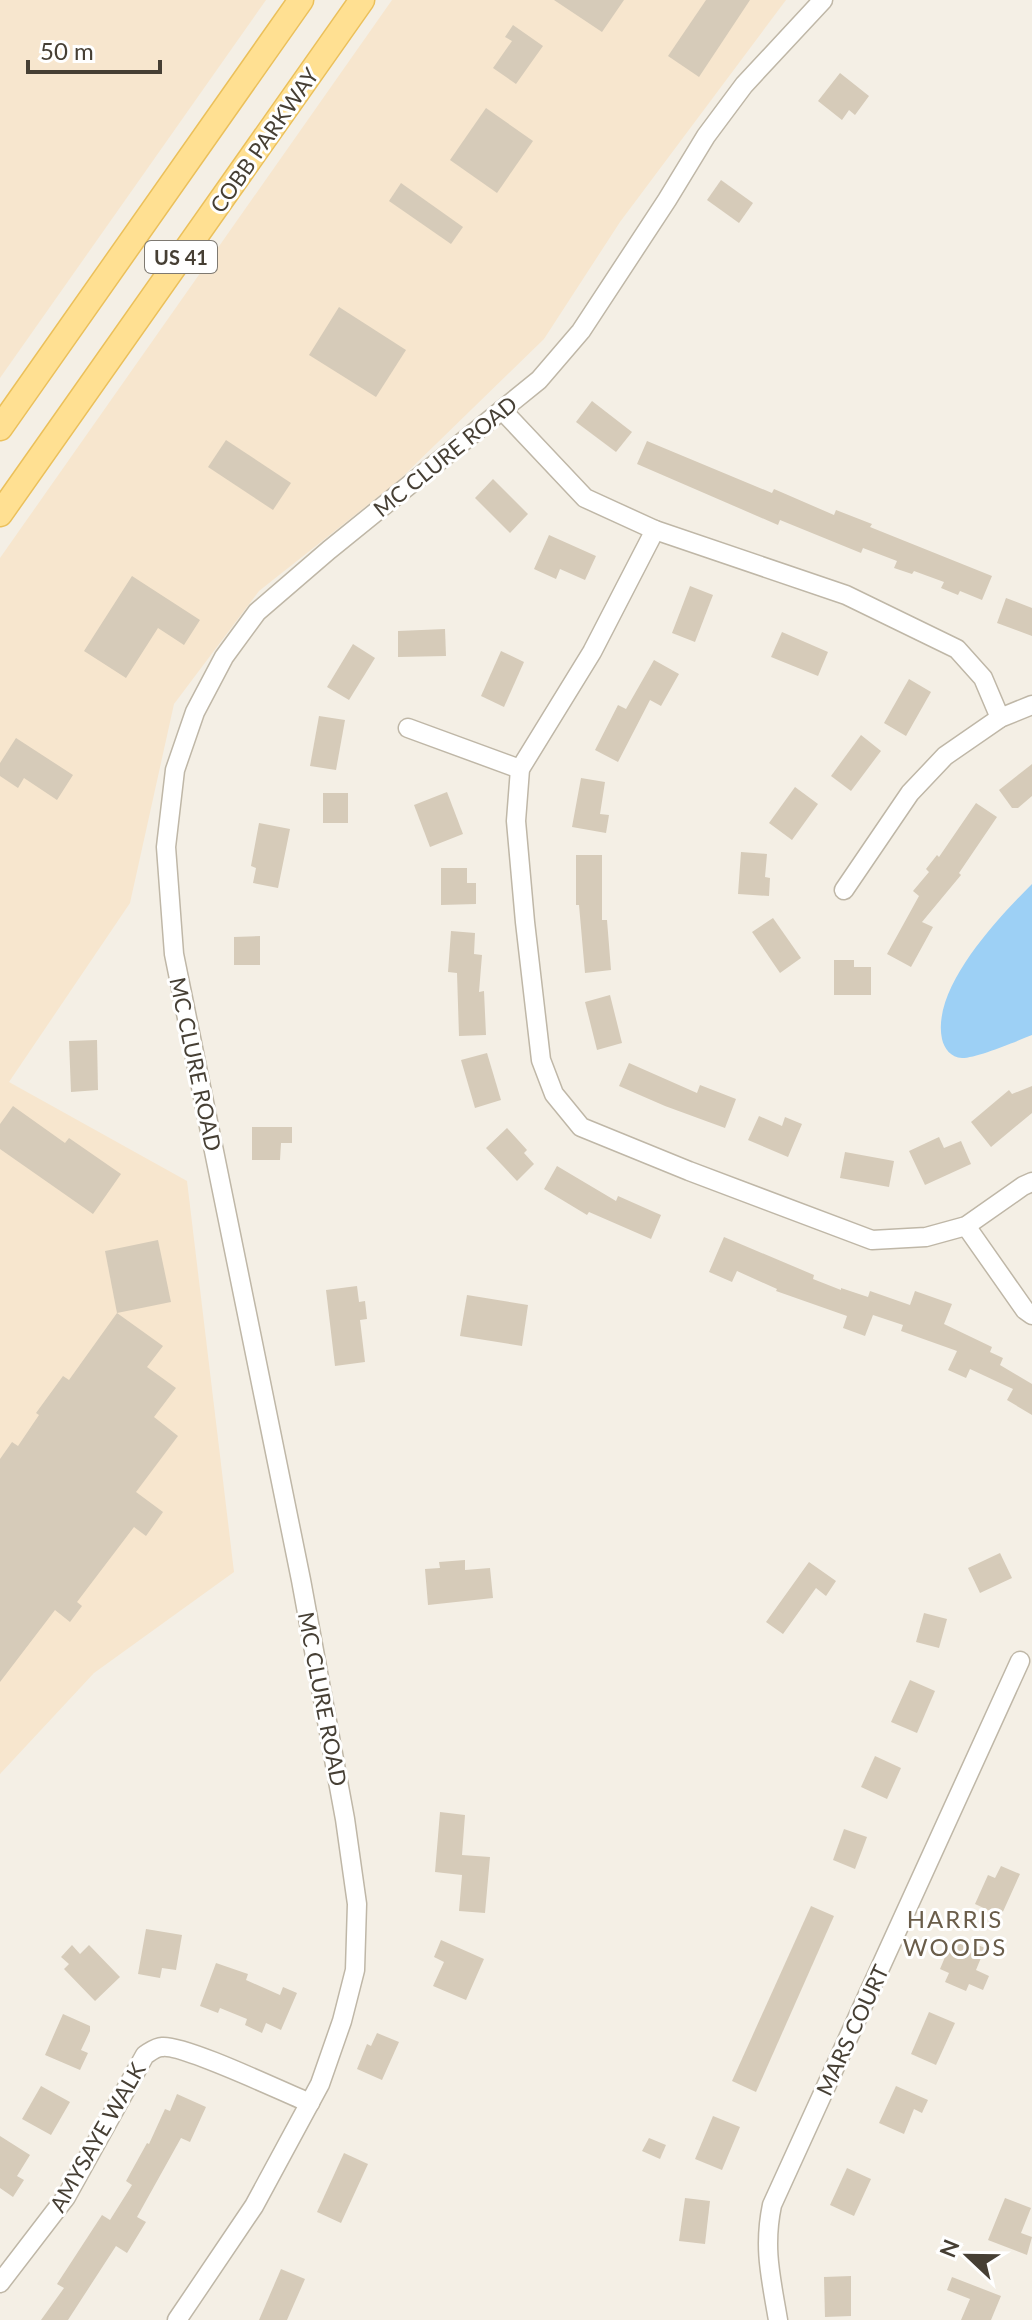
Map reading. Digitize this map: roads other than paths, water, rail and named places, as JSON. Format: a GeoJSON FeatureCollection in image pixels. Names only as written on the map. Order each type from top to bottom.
{"type":"FeatureCollection","features":[{"type":"Feature","properties":{"kind":"main road","name":"US 41"},"geometry":{"type":"LineString","coordinates":[[0,428],[301,0]]}},
{"type":"Feature","properties":{"kind":"main road","name":"COBB PARKWAY"},"geometry":{"type":"LineString","coordinates":[[0,514],[362,0]]}},
{"type":"Feature","properties":{"kind":"street","name":"MC CLURE ROAD"},"geometry":{"type":"LineString","coordinates":[[177,2320],[254,2206],[320,2084],[342,2021],[355,1970],[357,1904],[345,1819],[301,1580],[174,954],[166,847],[175,770],[195,712],[224,657],[257,612],[539,380],[581,331],[706,136],[744,85],[823,0]]}},
{"type":"Feature","properties":{"kind":"street"},"geometry":{"type":"LineString","coordinates":[[502,410],[585,498],[655,530],[846,595],[957,649],[983,678],[1000,718]]}},
{"type":"Feature","properties":{"kind":"street"},"geometry":{"type":"LineString","coordinates":[[655,530],[592,652],[520,769],[516,821],[525,922],[541,1060],[554,1094],[581,1127],[872,1240],[926,1237],[966,1226],[1032,1182]]}},
{"type":"Feature","properties":{"kind":"street"},"geometry":{"type":"LineString","coordinates":[[844,890],[910,793],[945,756],[1000,718],[1032,705]]}},
{"type":"Feature","properties":{"kind":"street"},"geometry":{"type":"LineString","coordinates":[[408,728],[520,769]]}},
{"type":"Feature","properties":{"kind":"street"},"geometry":{"type":"LineString","coordinates":[[966,1226],[1025,1310],[1032,1315]]}},
{"type":"Feature","properties":{"kind":"street","name":"MARS COURT"},"geometry":{"type":"LineString","coordinates":[[778,2320],[768,2261],[767,2230],[772,2205],[1020,1661]]}},
{"type":"Feature","properties":{"kind":"street","name":"AMYSAYE WALK"},"geometry":{"type":"LineString","coordinates":[[0,2283],[66,2197],[145,2055],[159,2046],[199,2057],[310,2103]]}},
{"type":"Feature","properties":{"kind":"water"},"geometry":{"type":"Polygon","coordinates":[[[1032,884],[1032,1035],[977,1055],[955,1056],[946,1049],[942,1039],[941,1019],[947,998],[970,955],[1032,884]]]}},
{"type":"Feature","properties":{"kind":"district","name":"HARRIS WOODS"},"geometry":{"type":"Point","coordinates":[955,1932]}}]}
